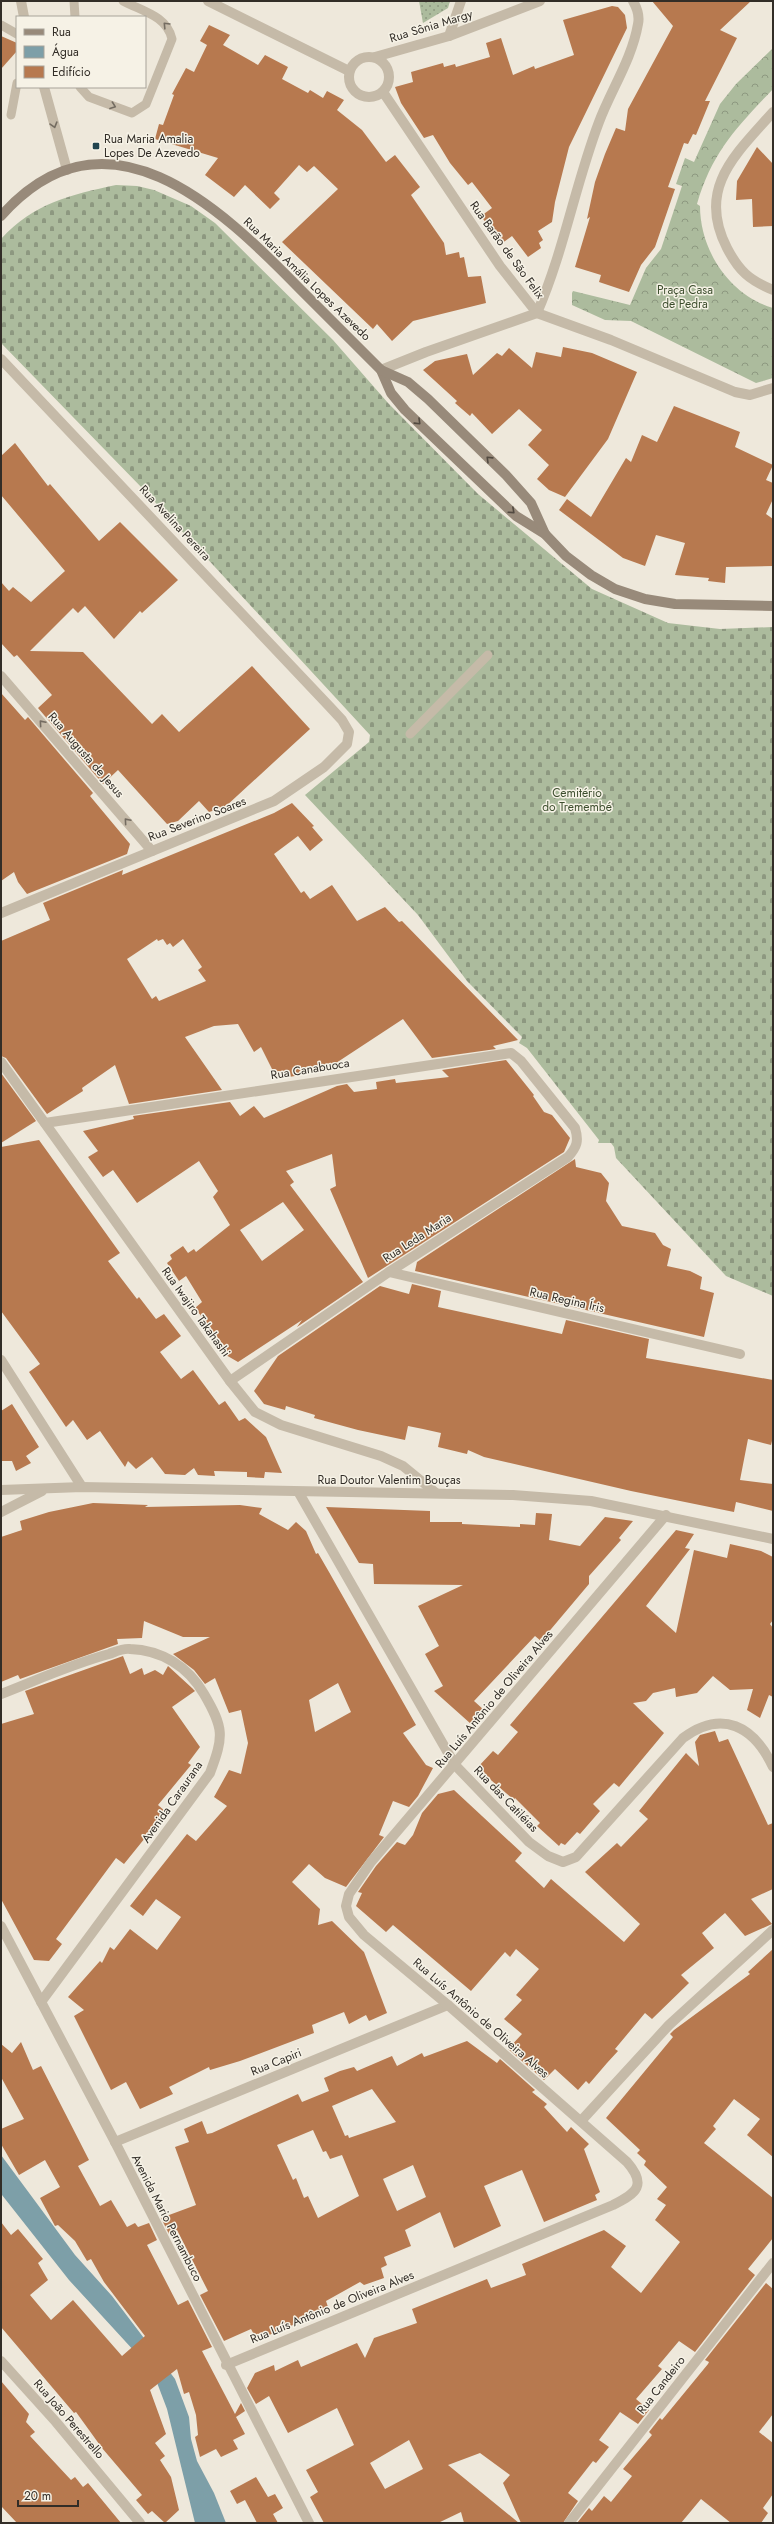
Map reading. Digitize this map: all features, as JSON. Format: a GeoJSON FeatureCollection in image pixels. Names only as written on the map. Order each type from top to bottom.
{"type":"FeatureCollection","features":[{"type":"Feature","properties":{"kind":"main road","name":"Rua Maria Amália Lopes Azevedo"},"geometry":{"type":"LineString","coordinates":[[1,216],[26,192],[67,170],[93,164],[120,164],[147,170],[182,187],[214,209],[260,248],[381,370],[391,393],[405,410],[516,516],[545,534],[566,556],[591,575],[616,589],[645,599],[676,604],[773,606]]}},
{"type":"Feature","properties":{"kind":"main road","name":"Rua Maria Amália Lopes Azevedo"},"geometry":{"type":"LineString","coordinates":[[381,370],[408,382],[428,399],[506,475],[531,503],[545,534]]}},
{"type":"Feature","properties":{"kind":"street"},"geometry":{"type":"LineString","coordinates":[[21,1],[24,16]]}},
{"type":"Feature","properties":{"kind":"street"},"geometry":{"type":"LineString","coordinates":[[208,1],[349,71],[349,84],[357,94],[370,97],[383,92],[389,79],[388,72],[386,66],[375,57]]}},
{"type":"Feature","properties":{"kind":"street"},"geometry":{"type":"LineString","coordinates":[[449,36],[461,1]]}},
{"type":"Feature","properties":{"kind":"street","name":"Rua Sônia Margy"},"geometry":{"type":"LineString","coordinates":[[349,71],[352,65],[362,57],[375,57],[449,36],[540,1]]}},
{"type":"Feature","properties":{"kind":"street"},"geometry":{"type":"LineString","coordinates":[[381,370],[440,346],[537,313],[562,246],[586,158],[599,122],[635,38],[638,22],[638,10],[633,1]]}},
{"type":"Feature","properties":{"kind":"street"},"geometry":{"type":"LineString","coordinates":[[44,88],[67,170]]}},
{"type":"Feature","properties":{"kind":"street","name":"Rua Barão de São Felix"},"geometry":{"type":"LineString","coordinates":[[383,92],[500,266],[537,313],[611,340],[735,392],[750,395],[773,388]]}},
{"type":"Feature","properties":{"kind":"street"},"geometry":{"type":"LineString","coordinates":[[773,112],[730,166],[715,198],[717,219],[723,241],[737,266],[756,283],[773,290]]}},
{"type":"Feature","properties":{"kind":"street","name":"Rua Avelina Pereira"},"geometry":{"type":"LineString","coordinates":[[1,359],[329,706]]}},
{"type":"Feature","properties":{"kind":"street","name":"Rua Augusta de Jesus"},"geometry":{"type":"LineString","coordinates":[[1,676],[152,851]]}},
{"type":"Feature","properties":{"kind":"street","name":"Rua Severino Soares"},"geometry":{"type":"LineString","coordinates":[[1,914],[274,802],[324,767],[347,744],[349,732],[342,720],[329,706]]}},
{"type":"Feature","properties":{"kind":"street","name":"Rua Canabuoca"},"geometry":{"type":"LineString","coordinates":[[45,1123],[511,1053],[521,1060],[556,1103]]}},
{"type":"Feature","properties":{"kind":"street","name":"Rua Iwajiro Takahashi"},"geometry":{"type":"LineString","coordinates":[[1,1062],[230,1381],[255,1412],[281,1425],[381,1456],[403,1466],[436,1493]]}},
{"type":"Feature","properties":{"kind":"street","name":"Rua Leda Maria"},"geometry":{"type":"LineString","coordinates":[[230,1381],[389,1272],[568,1157],[576,1148],[578,1138],[575,1128],[556,1103]]}},
{"type":"Feature","properties":{"kind":"street","name":"Rua Regina Íris"},"geometry":{"type":"LineString","coordinates":[[389,1272],[740,1354]]}},
{"type":"Feature","properties":{"kind":"street"},"geometry":{"type":"LineString","coordinates":[[1,1360],[82,1487]]}},
{"type":"Feature","properties":{"kind":"street","name":"Rua Doutor Valentim Bouças"},"geometry":{"type":"LineString","coordinates":[[1,1490],[44,1490],[82,1487],[299,1493],[436,1493],[513,1495],[591,1501],[666,1515],[773,1539]]}},
{"type":"Feature","properties":{"kind":"street"},"geometry":{"type":"LineString","coordinates":[[1,1512],[44,1490]]}},
{"type":"Feature","properties":{"kind":"street","name":"Rua das Catiléias"},"geometry":{"type":"LineString","coordinates":[[299,1493],[455,1765],[529,1842],[548,1856],[563,1862],[576,1857],[590,1844],[683,1738],[697,1728],[714,1723],[731,1724],[746,1731],[760,1743],[773,1767]]}},
{"type":"Feature","properties":{"kind":"street","name":"Rua Luís Antônio de Oliveira Alves"},"geometry":{"type":"LineString","coordinates":[[226,2365],[554,2230],[631,2196],[639,2181],[636,2172],[581,2121],[448,2005],[364,1935],[349,1917],[346,1906],[349,1894],[371,1862],[666,1515]]}},
{"type":"Feature","properties":{"kind":"street","name":"Avenida Caraurana"},"geometry":{"type":"LineString","coordinates":[[1,1694],[91,1658],[128,1648],[160,1653],[180,1666],[200,1688],[218,1718],[220,1745],[210,1773],[41,2002]]}},
{"type":"Feature","properties":{"kind":"street","name":"Avenida Mario Pernambuco"},"geometry":{"type":"LineString","coordinates":[[1,1926],[115,2142],[226,2365],[309,2523]]}},
{"type":"Feature","properties":{"kind":"street"},"geometry":{"type":"LineString","coordinates":[[581,2121],[669,2025],[773,1930]]}},
{"type":"Feature","properties":{"kind":"street","name":"Rua Capiri"},"geometry":{"type":"LineString","coordinates":[[115,2142],[448,2005]]}},
{"type":"Feature","properties":{"kind":"street","name":"Rua Candeiro"},"geometry":{"type":"LineString","coordinates":[[569,2523],[773,2263]]}},
{"type":"Feature","properties":{"kind":"street","name":"Rua João Perestrello"},"geometry":{"type":"LineString","coordinates":[[1,2361],[117,2494],[140,2523]]}},
{"type":"Feature","properties":{"kind":"lane"},"geometry":{"type":"LineString","coordinates":[[74,1],[74,16]]}},
{"type":"Feature","properties":{"kind":"lane"},"geometry":{"type":"LineString","coordinates":[[81,88],[89,97],[132,113],[146,104],[172,39],[170,29],[164,21],[127,2]]}},
{"type":"Feature","properties":{"kind":"lane"},"geometry":{"type":"LineString","coordinates":[[1,24],[16,33]]}},
{"type":"Feature","properties":{"kind":"lane"},"geometry":{"type":"LineString","coordinates":[[11,115],[16,88]]}},
{"type":"Feature","properties":{"kind":"lane"},"geometry":{"type":"LineString","coordinates":[[410,734],[488,655]]}},
{"type":"Feature","properties":{"kind":"green space"},"geometry":{"type":"Polygon","coordinates":[[[419,1],[450,1],[448,8],[423,23],[419,1]]]}},
{"type":"Feature","properties":{"kind":"green space","name":"Praça Casa de Pedra"},"geometry":{"type":"Polygon","coordinates":[[[773,48],[773,89],[727,141],[710,169],[697,204],[700,206],[701,222],[705,239],[711,254],[720,269],[743,293],[757,302],[773,308],[773,378],[756,383],[631,321],[605,320],[572,305],[572,293],[573,291],[630,305],[646,268],[661,249],[682,186],[676,184],[685,158],[694,162],[720,104],[736,84],[773,48]]]}},
{"type":"Feature","properties":{"kind":"green space","name":"Cemitério do Tremembé"},"geometry":{"type":"Polygon","coordinates":[[[116,185],[137,186],[154,190],[191,206],[215,223],[333,340],[388,403],[478,494],[592,589],[668,623],[720,629],[773,627],[773,1296],[726,1276],[616,1158],[614,1147],[611,1143],[598,1143],[599,1140],[527,1048],[519,1043],[522,1037],[467,981],[418,915],[305,795],[369,742],[370,735],[143,489],[1,343],[1,239],[26,217],[54,202],[116,185]]]}},
{"type":"Feature","properties":{"kind":"water"},"geometry":{"type":"Polygon","coordinates":[[[1,2155],[75,2255],[112,2296],[175,2379],[189,2417],[191,2439],[197,2461],[214,2493],[226,2523],[195,2523],[167,2409],[156,2380],[136,2353],[69,2280],[2,2195],[1,2155]]]}},
{"type":"Feature","properties":{"kind":"building"},"geometry":{"type":"Polygon","coordinates":[[[652,1],[751,1],[720,30],[737,38],[705,101],[710,101],[696,135],[693,134],[688,144],[684,143],[668,187],[675,189],[655,247],[641,265],[629,292],[599,282],[601,275],[575,267],[590,217],[587,219],[595,182],[605,154],[616,128],[625,131],[628,109],[673,26],[652,1]]]}},
{"type":"Feature","properties":{"kind":"building"},"geometry":{"type":"Polygon","coordinates":[[[612,6],[618,7],[625,15],[627,28],[569,147],[555,202],[552,222],[538,231],[543,240],[539,243],[541,248],[528,257],[512,236],[501,244],[481,216],[492,208],[472,182],[468,185],[450,163],[433,135],[424,138],[401,103],[395,87],[413,82],[411,72],[443,63],[444,67],[455,64],[456,67],[490,57],[486,43],[501,38],[513,75],[534,66],[535,69],[574,55],[563,20],[612,6]]]}},
{"type":"Feature","properties":{"kind":"building"},"geometry":{"type":"Polygon","coordinates":[[[209,25],[230,35],[223,45],[258,65],[265,55],[288,67],[282,79],[308,93],[310,90],[323,98],[327,91],[344,100],[337,110],[362,130],[386,162],[395,155],[420,187],[411,195],[444,243],[446,255],[459,252],[460,258],[464,257],[468,277],[481,276],[486,303],[413,321],[392,341],[377,324],[373,329],[282,242],[338,189],[314,166],[307,172],[299,165],[274,193],[280,199],[270,209],[245,185],[234,197],[205,175],[218,158],[155,139],[159,124],[163,125],[174,95],[172,94],[186,68],[194,72],[207,45],[200,41],[209,25]]]}},
{"type":"Feature","properties":{"kind":"building"},"geometry":{"type":"Polygon","coordinates":[[[1,36],[16,43],[16,52],[1,69],[1,36]]]}},
{"type":"Feature","properties":{"kind":"building"},"geometry":{"type":"Polygon","coordinates":[[[757,147],[773,164],[773,226],[753,227],[752,199],[736,200],[737,181],[757,147]]]}},
{"type":"Feature","properties":{"kind":"building"},"geometry":{"type":"Polygon","coordinates":[[[563,347],[592,353],[637,372],[608,439],[565,497],[549,490],[537,479],[549,465],[528,445],[542,430],[519,409],[492,434],[472,413],[470,416],[455,403],[457,401],[423,370],[435,361],[467,354],[473,375],[497,353],[502,356],[509,348],[532,368],[536,352],[561,357],[563,347]]]}},
{"type":"Feature","properties":{"kind":"building"},"geometry":{"type":"Polygon","coordinates":[[[674,406],[740,432],[735,447],[773,465],[766,480],[773,483],[773,499],[766,514],[773,519],[773,566],[726,567],[725,583],[708,581],[709,578],[675,575],[685,543],[656,535],[645,566],[623,558],[559,510],[567,499],[591,517],[626,458],[631,462],[642,435],[657,442],[674,406]]]}},
{"type":"Feature","properties":{"kind":"building"},"geometry":{"type":"Polygon","coordinates":[[[15,443],[48,486],[50,484],[99,541],[120,522],[178,580],[142,613],[140,611],[114,639],[85,606],[78,613],[73,608],[30,651],[83,652],[152,724],[162,714],[179,732],[252,666],[310,729],[225,807],[209,812],[199,801],[178,821],[167,824],[118,770],[103,784],[38,708],[52,695],[17,655],[14,657],[1,643],[1,582],[9,591],[13,587],[31,602],[65,571],[1,495],[1,456],[15,443]]]}},
{"type":"Feature","properties":{"kind":"building"},"geometry":{"type":"Polygon","coordinates":[[[1,693],[25,720],[28,717],[93,793],[90,796],[130,844],[127,854],[27,894],[18,882],[14,872],[1,881],[1,693]]]}},
{"type":"Feature","properties":{"kind":"building"},"geometry":{"type":"Polygon","coordinates":[[[292,803],[314,826],[312,827],[323,840],[310,851],[298,836],[274,854],[301,893],[304,891],[310,899],[332,885],[357,921],[385,907],[399,922],[402,921],[518,1040],[493,1046],[496,1049],[432,1058],[403,1019],[333,1065],[336,1069],[277,1079],[261,1047],[254,1052],[238,1024],[214,1026],[185,1037],[222,1090],[129,1104],[115,1065],[82,1088],[83,1091],[47,1114],[6,1058],[1,1056],[1,941],[50,920],[43,903],[123,870],[122,875],[274,813],[292,803]],[[157,939],[127,959],[152,999],[156,996],[159,1001],[206,981],[198,970],[202,967],[183,939],[173,947],[170,943],[167,945],[163,939],[158,941],[157,939]]]}},
{"type":"Feature","properties":{"kind":"building"},"geometry":{"type":"Polygon","coordinates":[[[506,1060],[534,1095],[533,1096],[544,1112],[552,1115],[570,1138],[564,1152],[368,1278],[330,1189],[336,1186],[332,1154],[286,1171],[294,1182],[290,1185],[363,1282],[297,1327],[302,1320],[238,1362],[219,1351],[225,1347],[195,1308],[202,1302],[186,1276],[179,1281],[167,1263],[172,1259],[170,1255],[183,1246],[188,1253],[194,1249],[196,1252],[230,1225],[213,1197],[218,1191],[199,1161],[137,1203],[113,1170],[103,1177],[88,1157],[98,1151],[83,1131],[134,1119],[133,1116],[230,1102],[240,1116],[254,1106],[264,1118],[337,1086],[347,1084],[354,1092],[377,1089],[376,1082],[395,1079],[396,1083],[449,1077],[442,1070],[506,1060]],[[283,1202],[240,1230],[262,1261],[304,1230],[283,1202]]]}},
{"type":"Feature","properties":{"kind":"building"},"geometry":{"type":"Polygon","coordinates":[[[1,1073],[36,1121],[1,1143],[1,1073]]]}},
{"type":"Feature","properties":{"kind":"building"},"geometry":{"type":"Polygon","coordinates":[[[39,1140],[120,1253],[108,1261],[137,1299],[139,1297],[156,1319],[164,1314],[181,1336],[160,1352],[181,1379],[193,1370],[219,1405],[225,1401],[239,1421],[245,1418],[266,1437],[282,1473],[265,1472],[264,1478],[247,1477],[247,1472],[214,1471],[215,1476],[198,1475],[194,1468],[185,1475],[165,1474],[152,1457],[136,1469],[128,1461],[125,1467],[100,1431],[87,1440],[73,1420],[66,1427],[29,1372],[40,1364],[1,1311],[1,1147],[39,1140]]]}},
{"type":"Feature","properties":{"kind":"building"},"geometry":{"type":"Polygon","coordinates":[[[575,1159],[576,1167],[601,1173],[609,1183],[606,1201],[622,1226],[655,1233],[663,1245],[671,1249],[667,1266],[690,1271],[702,1277],[700,1289],[714,1293],[704,1337],[415,1271],[417,1262],[575,1159]]]}},
{"type":"Feature","properties":{"kind":"building"},"geometry":{"type":"Polygon","coordinates":[[[412,1284],[441,1291],[438,1307],[562,1334],[566,1320],[649,1339],[646,1358],[773,1380],[773,1437],[771,1445],[748,1439],[740,1480],[773,1484],[773,1511],[736,1502],[734,1512],[631,1491],[484,1457],[468,1450],[467,1454],[438,1447],[441,1433],[408,1426],[405,1440],[358,1430],[314,1418],[315,1415],[286,1406],[285,1410],[264,1404],[254,1391],[278,1356],[380,1286],[409,1294],[412,1284]]]}},
{"type":"Feature","properties":{"kind":"building"},"geometry":{"type":"Polygon","coordinates":[[[12,1404],[39,1447],[26,1456],[31,1463],[16,1471],[12,1461],[1,1461],[1,1411],[12,1404]]]}},
{"type":"Feature","properties":{"kind":"building"},"geometry":{"type":"Polygon","coordinates":[[[93,1503],[148,1505],[145,1507],[240,1505],[262,1508],[259,1514],[288,1530],[296,1522],[306,1531],[316,1554],[318,1553],[416,1725],[403,1733],[426,1765],[433,1768],[418,1796],[409,1807],[393,1801],[379,1835],[384,1837],[346,1887],[325,1878],[309,1864],[292,1882],[320,1909],[318,1925],[332,1921],[364,1952],[387,2013],[369,2021],[366,2015],[349,2024],[344,2012],[312,2025],[314,2033],[240,2061],[210,2070],[209,2067],[169,2087],[173,2094],[140,2109],[126,2082],[111,2090],[74,2016],[84,2010],[68,1997],[100,1961],[102,1963],[110,1947],[114,1950],[130,1929],[157,1950],[181,1917],[156,1899],[143,1916],[130,1906],[187,1834],[196,1841],[227,1806],[214,1797],[229,1770],[241,1774],[248,1743],[241,1710],[229,1713],[215,1678],[205,1684],[194,1670],[173,1654],[210,1637],[183,1637],[144,1621],[142,1638],[117,1639],[118,1644],[20,1679],[18,1675],[1,1682],[1,1537],[22,1530],[20,1521],[49,1512],[93,1503]],[[338,1683],[309,1700],[315,1732],[351,1712],[338,1683]]]}},
{"type":"Feature","properties":{"kind":"building"},"geometry":{"type":"Polygon","coordinates":[[[326,1507],[430,1511],[430,1522],[462,1522],[462,1524],[520,1527],[520,1524],[535,1525],[536,1513],[552,1514],[549,1540],[580,1546],[605,1517],[633,1521],[619,1538],[621,1540],[589,1576],[589,1584],[541,1641],[535,1636],[474,1701],[484,1710],[471,1724],[434,1691],[443,1686],[425,1654],[439,1646],[418,1606],[463,1585],[374,1584],[373,1564],[359,1563],[326,1507]]]}},
{"type":"Feature","properties":{"kind":"building"},"geometry":{"type":"Polygon","coordinates":[[[676,1530],[694,1534],[685,1548],[690,1549],[646,1606],[676,1633],[694,1550],[727,1558],[730,1544],[761,1551],[773,1557],[773,1620],[770,1624],[773,1628],[773,1697],[769,1695],[760,1718],[747,1710],[753,1689],[730,1690],[713,1676],[697,1693],[676,1697],[675,1688],[653,1693],[646,1701],[633,1703],[664,1733],[619,1787],[614,1783],[593,1804],[600,1811],[580,1834],[577,1832],[565,1845],[561,1843],[559,1846],[537,1826],[540,1823],[515,1798],[514,1800],[477,1768],[493,1751],[498,1755],[518,1732],[510,1725],[676,1530]]]}},
{"type":"Feature","properties":{"kind":"building"},"geometry":{"type":"Polygon","coordinates":[[[123,1656],[130,1674],[142,1668],[144,1675],[155,1670],[163,1675],[168,1666],[195,1691],[172,1707],[200,1747],[188,1763],[191,1765],[158,1805],[166,1812],[124,1864],[116,1858],[56,1939],[62,1944],[49,1961],[34,1960],[1,1899],[1,1724],[34,1714],[25,1691],[123,1656]]]}},
{"type":"Feature","properties":{"kind":"building"},"geometry":{"type":"Polygon","coordinates":[[[715,1731],[719,1742],[728,1739],[768,1825],[773,1823],[773,1889],[751,1899],[772,1924],[745,1936],[725,1913],[702,1933],[714,1948],[681,1975],[689,1983],[652,2019],[645,2013],[615,2049],[618,2051],[589,2084],[586,2081],[578,2090],[555,2069],[544,2080],[508,2049],[522,2034],[504,2019],[522,2000],[516,1995],[539,1969],[516,1949],[510,1957],[505,1952],[471,1991],[393,1925],[386,1932],[356,1906],[362,1893],[358,1892],[376,1866],[397,1842],[405,1845],[413,1835],[422,1813],[438,1794],[454,1790],[522,1853],[515,1861],[544,1888],[551,1879],[624,1942],[640,1924],[585,1872],[617,1843],[621,1847],[648,1819],[639,1811],[686,1753],[699,1766],[695,1742],[700,1735],[715,1731]]]}},
{"type":"Feature","properties":{"kind":"building"},"geometry":{"type":"Polygon","coordinates":[[[773,1949],[773,2157],[747,2135],[760,2119],[734,2099],[713,2126],[716,2129],[704,2143],[773,2198],[773,2238],[748,2269],[755,2275],[695,2352],[679,2341],[658,2366],[662,2369],[636,2399],[649,2410],[638,2424],[620,2412],[599,2440],[609,2447],[596,2463],[593,2461],[568,2493],[578,2501],[563,2523],[521,2523],[503,2483],[510,2475],[480,2453],[448,2465],[519,2523],[464,2523],[461,2512],[438,2523],[324,2523],[310,2497],[318,2492],[306,2470],[354,2445],[337,2408],[288,2433],[269,2396],[256,2404],[247,2388],[255,2373],[274,2365],[275,2371],[298,2360],[301,2367],[357,2343],[365,2358],[374,2338],[417,2323],[412,2309],[487,2279],[491,2288],[526,2275],[522,2264],[604,2230],[626,2246],[611,2267],[641,2293],[680,2242],[655,2220],[666,2205],[657,2199],[667,2187],[644,2165],[646,2161],[637,2153],[640,2150],[606,2118],[673,2037],[670,2034],[750,1974],[748,1972],[773,1949]],[[409,2440],[370,2463],[385,2489],[423,2469],[409,2440]]]}},
{"type":"Feature","properties":{"kind":"building"},"geometry":{"type":"Polygon","coordinates":[[[467,2041],[497,2063],[500,2059],[535,2090],[532,2092],[547,2104],[544,2107],[567,2132],[571,2127],[589,2144],[584,2149],[600,2192],[595,2195],[597,2200],[544,2222],[522,2170],[484,2186],[501,2226],[454,2248],[440,2212],[405,2230],[411,2246],[384,2257],[387,2265],[381,2268],[384,2278],[364,2285],[360,2282],[326,2301],[329,2310],[257,2340],[251,2329],[224,2341],[200,2295],[208,2291],[177,2230],[169,2234],[161,2218],[196,2205],[175,2147],[189,2142],[184,2129],[202,2121],[207,2134],[212,2133],[298,2094],[302,2102],[329,2091],[324,2078],[340,2071],[354,2067],[357,2071],[392,2056],[397,2066],[422,2053],[424,2057],[467,2041]],[[372,2089],[332,2106],[345,2136],[348,2135],[349,2138],[396,2122],[372,2089]],[[313,2130],[277,2145],[293,2180],[296,2178],[304,2198],[308,2196],[318,2218],[359,2196],[342,2155],[330,2159],[326,2151],[323,2152],[313,2130]],[[413,2165],[383,2179],[397,2211],[426,2197],[413,2165]]]}},
{"type":"Feature","properties":{"kind":"building"},"geometry":{"type":"Polygon","coordinates":[[[21,2042],[33,2070],[41,2066],[89,2160],[78,2166],[100,2206],[111,2200],[127,2227],[135,2223],[138,2227],[149,2223],[157,2240],[147,2245],[178,2305],[188,2300],[212,2347],[202,2351],[235,2414],[241,2403],[245,2411],[236,2417],[245,2434],[233,2440],[238,2449],[221,2457],[216,2449],[200,2457],[195,2437],[198,2435],[196,2415],[189,2392],[184,2394],[177,2369],[150,2390],[166,2434],[155,2443],[165,2456],[160,2460],[171,2477],[179,2510],[165,2523],[152,2511],[148,2514],[136,2500],[142,2495],[102,2448],[76,2412],[74,2413],[1,2327],[1,2222],[11,2235],[18,2229],[43,2259],[38,2263],[48,2280],[30,2295],[51,2320],[73,2300],[122,2356],[145,2336],[104,2282],[91,2259],[87,2261],[75,2241],[58,2225],[55,2226],[40,2198],[60,2187],[45,2160],[19,2175],[1,2144],[1,2129],[24,2119],[1,2077],[1,2044],[12,2053],[21,2042]]]}},
{"type":"Feature","properties":{"kind":"building"},"geometry":{"type":"Polygon","coordinates":[[[766,2283],[773,2289],[773,2414],[759,2432],[773,2443],[773,2494],[763,2508],[768,2513],[761,2523],[731,2523],[701,2499],[681,2523],[577,2523],[589,2508],[592,2511],[604,2496],[611,2502],[632,2476],[623,2469],[652,2435],[649,2432],[660,2418],[662,2420],[708,2364],[709,2362],[705,2360],[766,2283]]]}},
{"type":"Feature","properties":{"kind":"building"},"geometry":{"type":"Polygon","coordinates":[[[1,2381],[29,2414],[26,2422],[35,2432],[30,2436],[71,2480],[75,2477],[83,2487],[88,2483],[121,2523],[17,2523],[1,2506],[1,2381]]]}},
{"type":"Feature","properties":{"kind":"building"},"geometry":{"type":"Polygon","coordinates":[[[256,2477],[268,2497],[275,2494],[283,2508],[273,2514],[278,2523],[257,2523],[245,2500],[237,2504],[230,2491],[256,2477]]]}},
{"type":"Feature","properties":{"kind":"place","name":"Rua Maria Amalia Lopes De Azevedo"},"geometry":{"type":"Point","coordinates":[96,146]}}]}
